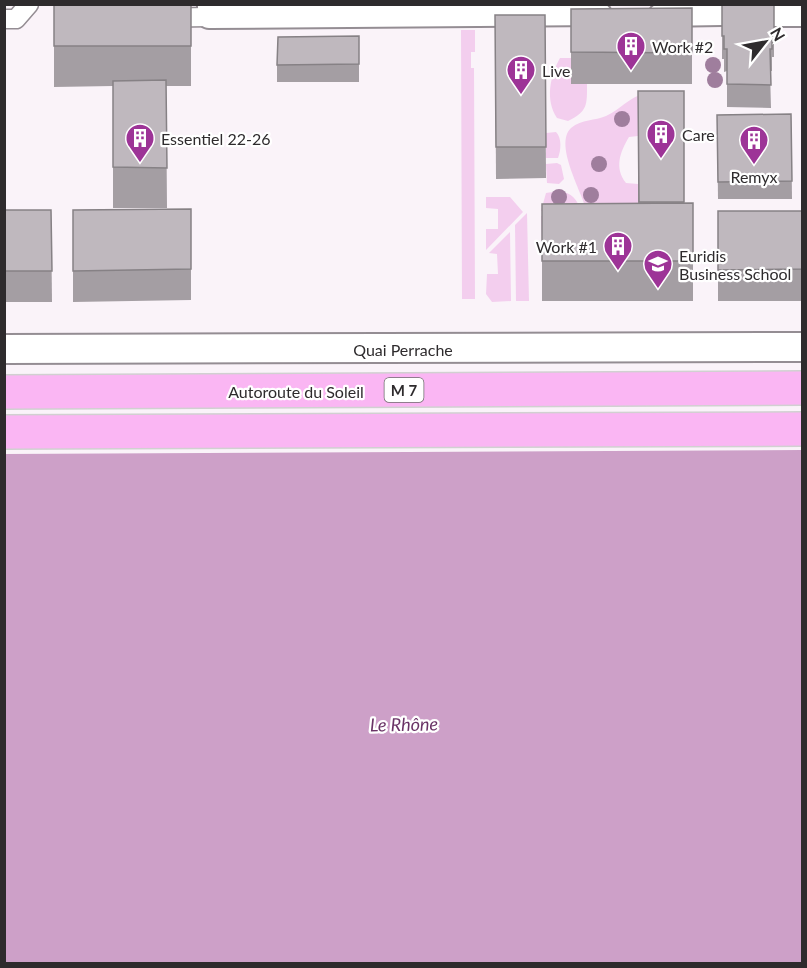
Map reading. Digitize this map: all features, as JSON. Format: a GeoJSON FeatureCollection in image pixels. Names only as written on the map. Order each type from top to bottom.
{"type":"FeatureCollection","features":[{"type":"Feature","properties":{"kind":"highway","name":"Autoroute du Soleil"},"geometry":{"type":"LineString","coordinates":[[4,392],[802,388]]}},
{"type":"Feature","properties":{"kind":"highway"},"geometry":{"type":"LineString","coordinates":[[4,432],[802,429]]}},
{"type":"Feature","properties":{"kind":"street"},"geometry":{"type":"LineString","coordinates":[[4,19],[16,19],[29,4]]}},
{"type":"Feature","properties":{"kind":"street"},"geometry":{"type":"LineString","coordinates":[[128,4],[143,18],[209,11],[407,10],[722,14]]}},
{"type":"Feature","properties":{"kind":"street"},"geometry":{"type":"LineString","coordinates":[[774,15],[802,15]]}},
{"type":"Feature","properties":{"kind":"street","name":"Quai Perrache"},"geometry":{"type":"LineString","coordinates":[[4,349],[802,347]]}},
{"type":"Feature","properties":{"kind":"shaded area"},"geometry":{"type":"Polygon","coordinates":[[[461,30],[475,30],[475,52],[471,52],[471,68],[474,68],[475,299],[462,299],[461,30]]]}},
{"type":"Feature","properties":{"kind":"shaded area"},"geometry":{"type":"Polygon","coordinates":[[[560,58],[571,58],[571,84],[587,84],[585,107],[568,121],[557,118],[551,104],[551,80],[560,58]]]}},
{"type":"Feature","properties":{"kind":"shaded area"},"geometry":{"type":"Polygon","coordinates":[[[645,93],[638,136],[629,137],[623,148],[619,166],[626,183],[638,184],[639,220],[588,215],[567,158],[566,136],[575,125],[606,116],[645,93]]]}},
{"type":"Feature","properties":{"kind":"shaded area"},"geometry":{"type":"Polygon","coordinates":[[[556,132],[560,144],[558,158],[546,158],[546,133],[556,132]]]}},
{"type":"Feature","properties":{"kind":"shaded area"},"geometry":{"type":"Polygon","coordinates":[[[546,164],[561,165],[564,179],[559,184],[547,183],[546,164]]]}},
{"type":"Feature","properties":{"kind":"shaded area"},"geometry":{"type":"Polygon","coordinates":[[[559,191],[573,197],[581,211],[542,244],[541,216],[567,216],[566,210],[541,211],[546,193],[559,191]]]}},
{"type":"Feature","properties":{"kind":"shaded area"},"geometry":{"type":"Polygon","coordinates":[[[486,197],[510,197],[523,212],[486,250],[486,229],[498,229],[498,209],[486,208],[486,197]]]}},
{"type":"Feature","properties":{"kind":"shaded area"},"geometry":{"type":"Polygon","coordinates":[[[527,213],[529,301],[516,301],[515,225],[527,213]]]}},
{"type":"Feature","properties":{"kind":"shaded area"},"geometry":{"type":"Polygon","coordinates":[[[510,232],[511,301],[492,302],[486,294],[487,274],[498,274],[497,254],[489,253],[510,232]]]}},
{"type":"Feature","properties":{"kind":"water","name":"Le Rhône"},"geometry":{"type":"Polygon","coordinates":[[[802,450],[802,963],[5,963],[5,454],[802,450]]]}},
{"type":"Feature","properties":{"kind":"building"},"geometry":{"type":"Polygon","coordinates":[[[54,4],[191,4],[191,46],[54,46],[54,4]]]}},
{"type":"Feature","properties":{"kind":"building"},"geometry":{"type":"Polygon","coordinates":[[[722,4],[774,4],[774,34],[772,34],[772,49],[770,49],[771,85],[727,84],[727,49],[724,49],[724,36],[722,36],[722,4]]]}},
{"type":"Feature","properties":{"kind":"building"},"geometry":{"type":"Polygon","coordinates":[[[692,8],[692,53],[571,52],[571,9],[692,8]]]}},
{"type":"Feature","properties":{"kind":"building","name":"Live"},"geometry":{"type":"Polygon","coordinates":[[[495,15],[545,15],[546,147],[496,147],[495,15]]]}},
{"type":"Feature","properties":{"kind":"building"},"geometry":{"type":"Polygon","coordinates":[[[359,36],[359,64],[277,65],[278,37],[359,36]]]}},
{"type":"Feature","properties":{"kind":"building"},"geometry":{"type":"Polygon","coordinates":[[[166,80],[167,168],[113,167],[113,81],[166,80]]]}},
{"type":"Feature","properties":{"kind":"building","name":"Care"},"geometry":{"type":"Polygon","coordinates":[[[638,91],[684,91],[684,202],[639,202],[638,91]]]}},
{"type":"Feature","properties":{"kind":"building","name":"Remyx"},"geometry":{"type":"Polygon","coordinates":[[[791,114],[792,181],[718,182],[717,115],[791,114]]]}},
{"type":"Feature","properties":{"kind":"building"},"geometry":{"type":"Polygon","coordinates":[[[693,203],[693,261],[542,261],[542,204],[693,203]]]}},
{"type":"Feature","properties":{"kind":"building"},"geometry":{"type":"Polygon","coordinates":[[[191,209],[191,269],[73,271],[73,210],[191,209]]]}},
{"type":"Feature","properties":{"kind":"building"},"geometry":{"type":"Polygon","coordinates":[[[4,210],[51,210],[52,271],[4,271],[4,210]]]}},
{"type":"Feature","properties":{"kind":"building"},"geometry":{"type":"Polygon","coordinates":[[[718,211],[802,211],[802,269],[718,270],[718,211]]]}},
{"type":"Feature","properties":{"kind":"place","name":"Work #2"},"geometry":{"type":"Point","coordinates":[631,72]}},
{"type":"Feature","properties":{"kind":"place","name":"Live"},"geometry":{"type":"Point","coordinates":[521,96]}},
{"type":"Feature","properties":{"kind":"place","name":"Care"},"geometry":{"type":"Point","coordinates":[661,160]}},
{"type":"Feature","properties":{"kind":"place","name":"Essentiel 22-26"},"geometry":{"type":"Point","coordinates":[140,164]}},
{"type":"Feature","properties":{"kind":"place","name":"Remyx"},"geometry":{"type":"Point","coordinates":[754,166]}},
{"type":"Feature","properties":{"kind":"place","name":"Work #1"},"geometry":{"type":"Point","coordinates":[618,272]}},
{"type":"Feature","properties":{"kind":"place","name":"Euridis Business School"},"geometry":{"type":"Point","coordinates":[658,290]}}]}
